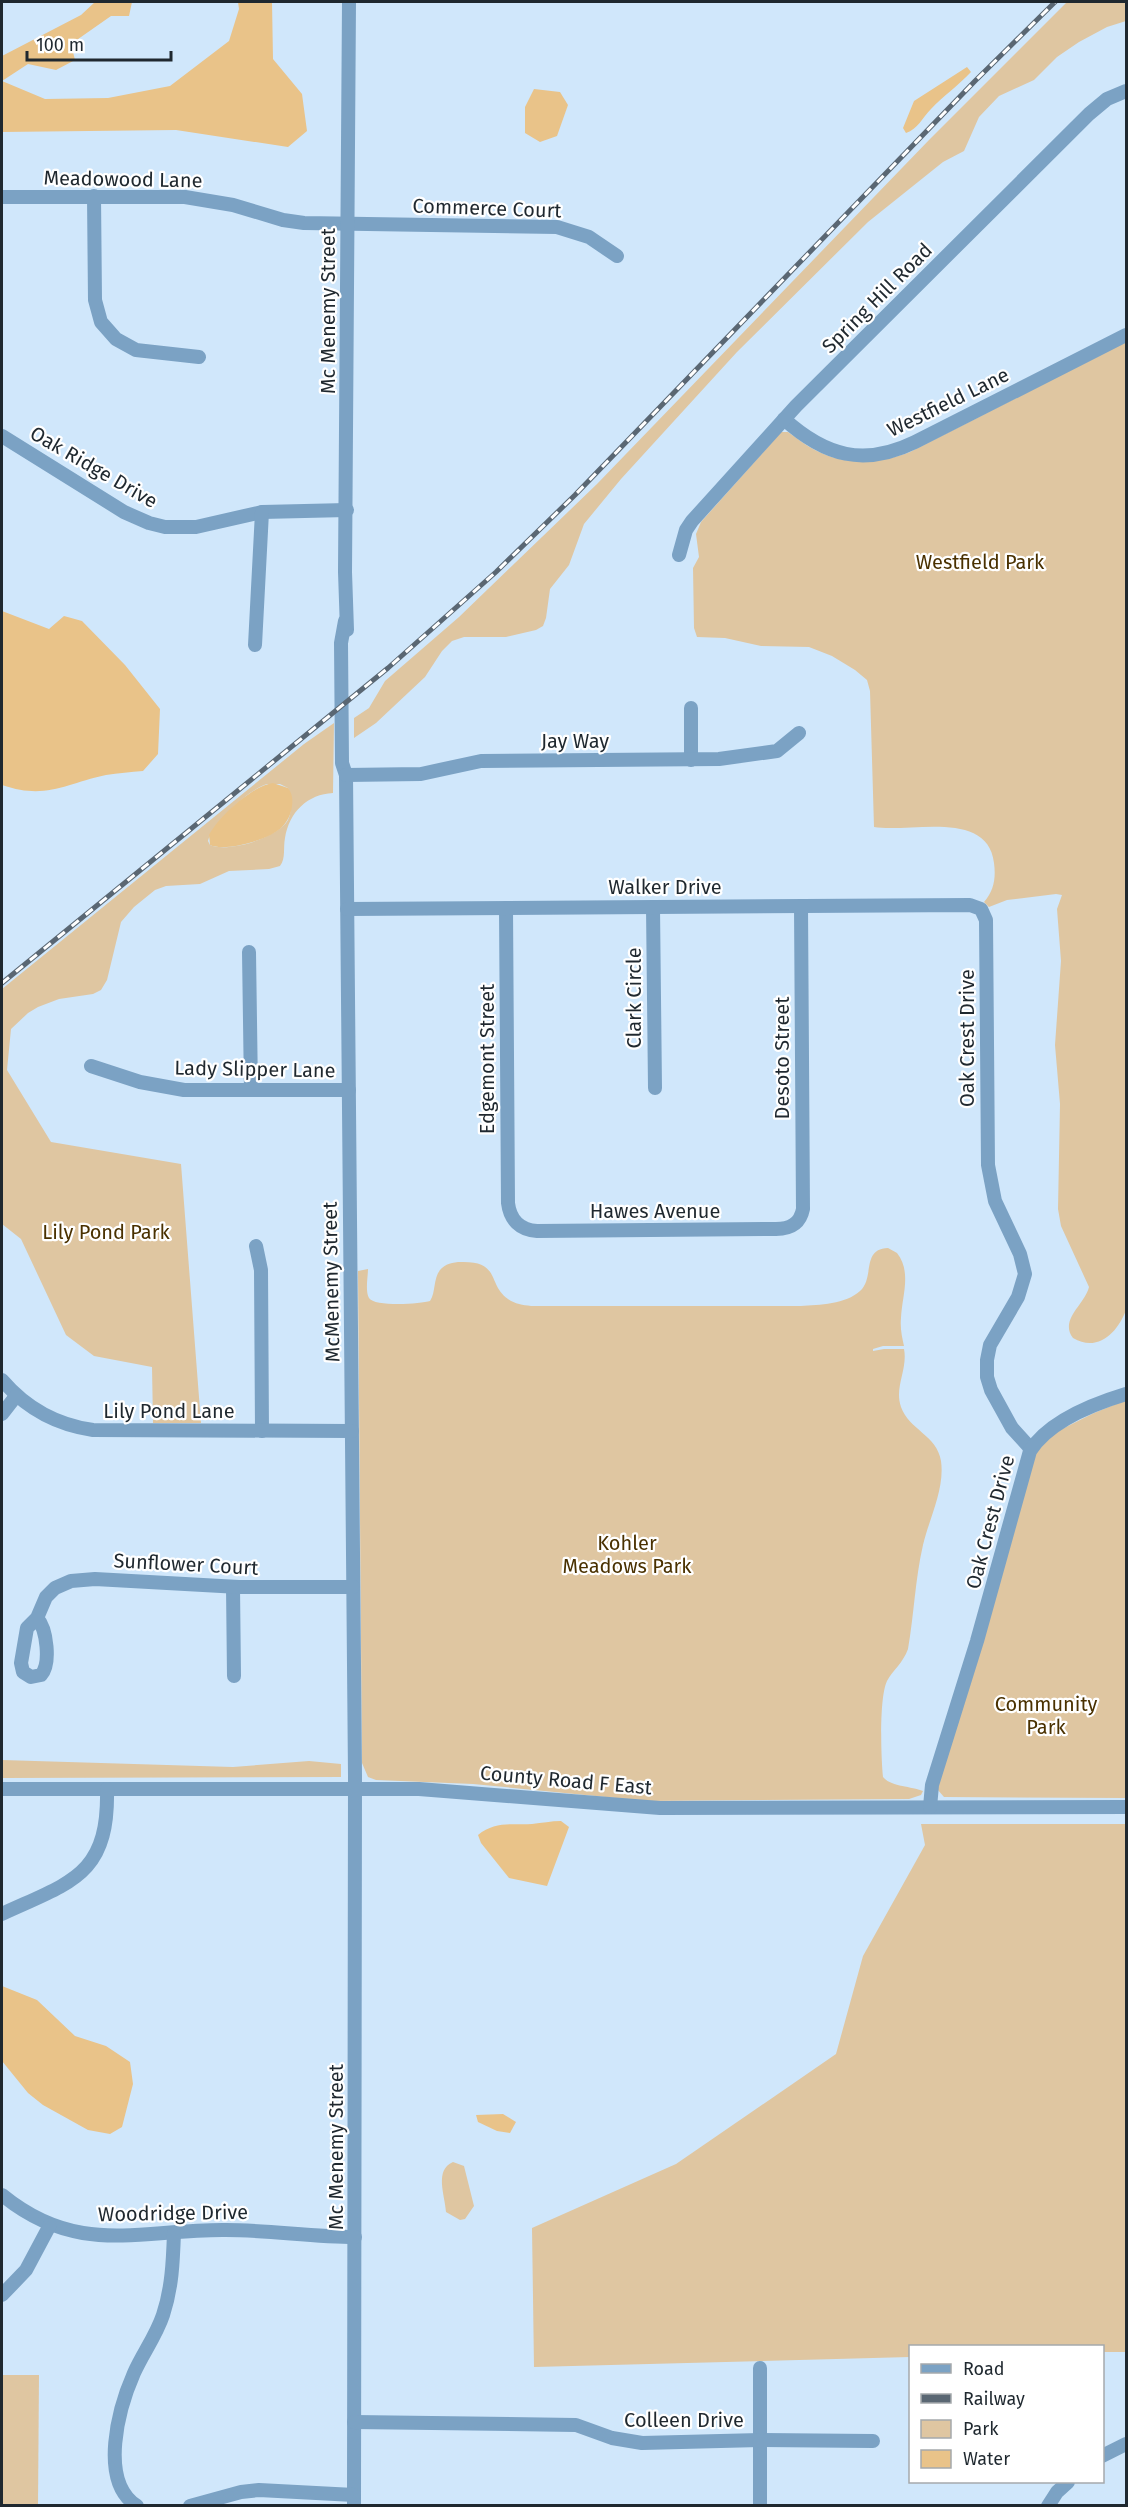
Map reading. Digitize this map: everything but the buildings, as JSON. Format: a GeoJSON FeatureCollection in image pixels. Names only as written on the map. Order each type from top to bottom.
{"type":"FeatureCollection","features":[{"type":"Feature","properties":{"kind":"street","name":"Mc Menemy Street"},"geometry":{"type":"LineString","coordinates":[[345,621],[350,2]]}},
{"type":"Feature","properties":{"kind":"street","name":"Spring Hill Road"},"geometry":{"type":"LineString","coordinates":[[679,555],[686,531],[692,521],[784,419],[1093,111],[1107,99],[1126,91]]}},
{"type":"Feature","properties":{"kind":"street"},"geometry":{"type":"LineString","coordinates":[[94,196],[94,295],[101,322],[116,339],[136,350],[199,357]]}},
{"type":"Feature","properties":{"kind":"street","name":"Meadowood Lane"},"geometry":{"type":"LineString","coordinates":[[2,197],[185,197],[233,205],[283,220],[348,225]]}},
{"type":"Feature","properties":{"kind":"street","name":"Commerce Court"},"geometry":{"type":"LineString","coordinates":[[348,225],[557,227],[589,237],[617,256]]}},
{"type":"Feature","properties":{"kind":"street","name":"Westfield Lane"},"geometry":{"type":"LineString","coordinates":[[784,419],[812,441],[832,450],[855,455],[888,453],[915,442],[1126,335]]}},
{"type":"Feature","properties":{"kind":"street","name":"Oak Ridge Drive"},"geometry":{"type":"LineString","coordinates":[[2,436],[124,512],[165,527],[196,527],[262,512],[347,510]]}},
{"type":"Feature","properties":{"kind":"street"},"geometry":{"type":"LineString","coordinates":[[255,645],[262,512]]}},
{"type":"Feature","properties":{"kind":"street","name":"McMenemy Street"},"geometry":{"type":"LineString","coordinates":[[345,621],[350,643],[350,763],[346,775],[355,1788]]}},
{"type":"Feature","properties":{"kind":"street"},"geometry":{"type":"LineString","coordinates":[[691,708],[691,760]]}},
{"type":"Feature","properties":{"kind":"street","name":"Jay Way"},"geometry":{"type":"LineString","coordinates":[[346,775],[424,774],[477,761],[727,758],[774,752],[799,733]]}},
{"type":"Feature","properties":{"kind":"street","name":"Walker Drive"},"geometry":{"type":"LineString","coordinates":[[347,909],[970,905],[982,910]]}},
{"type":"Feature","properties":{"kind":"street","name":"Desoto Street"},"geometry":{"type":"LineString","coordinates":[[801,906],[803,1209]]}},
{"type":"Feature","properties":{"kind":"street","name":"Clark Circle"},"geometry":{"type":"LineString","coordinates":[[653,907],[655,1088]]}},
{"type":"Feature","properties":{"kind":"street","name":"Edgemont Street"},"geometry":{"type":"LineString","coordinates":[[506,908],[508,1209]]}},
{"type":"Feature","properties":{"kind":"street","name":"Oak Crest Drive"},"geometry":{"type":"LineString","coordinates":[[930,1807],[932,1785],[959,1703],[1031,1449],[1012,1428],[991,1390],[986,1374],[990,1345],[1018,1297],[1024,1274],[1020,1254],[995,1201],[988,1165],[986,920],[982,910]]}},
{"type":"Feature","properties":{"kind":"street"},"geometry":{"type":"LineString","coordinates":[[249,952],[251,1090]]}},
{"type":"Feature","properties":{"kind":"street","name":"Lady Slipper Lane"},"geometry":{"type":"LineString","coordinates":[[91,1066],[166,1088],[190,1091],[349,1090]]}},
{"type":"Feature","properties":{"kind":"street","name":"Hawes Avenue"},"geometry":{"type":"LineString","coordinates":[[508,1209],[518,1225],[524,1229],[537,1231],[782,1229],[797,1223],[803,1209]]}},
{"type":"Feature","properties":{"kind":"street"},"geometry":{"type":"LineString","coordinates":[[256,1246],[261,1270],[262,1431]]}},
{"type":"Feature","properties":{"kind":"street","name":"Lily Pond Lane"},"geometry":{"type":"LineString","coordinates":[[2,1380],[16,1396],[35,1409],[55,1419],[93,1430],[352,1431]]}},
{"type":"Feature","properties":{"kind":"street"},"geometry":{"type":"LineString","coordinates":[[1031,1449],[1040,1437],[1053,1427],[1126,1394]]}},
{"type":"Feature","properties":{"kind":"street"},"geometry":{"type":"LineString","coordinates":[[2,1414],[16,1396]]}},
{"type":"Feature","properties":{"kind":"street","name":"Sunflower Court"},"geometry":{"type":"LineString","coordinates":[[37,1618],[49,1594],[62,1584],[95,1578],[233,1587],[353,1587]]}},
{"type":"Feature","properties":{"kind":"street"},"geometry":{"type":"LineString","coordinates":[[233,1587],[234,1676]]}},
{"type":"Feature","properties":{"kind":"street","name":"Mc Menemy Street"},"geometry":{"type":"LineString","coordinates":[[354,2500],[355,1788]]}},
{"type":"Feature","properties":{"kind":"street","name":"County Road F East"},"geometry":{"type":"LineString","coordinates":[[2,1789],[355,1788],[480,1792],[638,1808],[1126,1807]]}},
{"type":"Feature","properties":{"kind":"street"},"geometry":{"type":"LineString","coordinates":[[2,1914],[70,1881],[89,1864],[97,1852],[106,1826],[107,1789]]}},
{"type":"Feature","properties":{"kind":"street","name":"Woodridge Drive"},"geometry":{"type":"LineString","coordinates":[[2,2195],[24,2211],[51,2225],[93,2235],[114,2237],[242,2230],[307,2236],[355,2237]]}},
{"type":"Feature","properties":{"kind":"street"},"geometry":{"type":"LineString","coordinates":[[2,2295],[31,2263],[51,2225]]}},
{"type":"Feature","properties":{"kind":"street"},"geometry":{"type":"LineString","coordinates":[[133,2504],[122,2493],[115,2474],[117,2434],[127,2390],[154,2336],[165,2306],[171,2277],[174,2233]]}},
{"type":"Feature","properties":{"kind":"street"},"geometry":{"type":"LineString","coordinates":[[760,2368],[760,2505]]}},
{"type":"Feature","properties":{"kind":"street","name":"Colleen Drive"},"geometry":{"type":"LineString","coordinates":[[354,2422],[576,2425],[612,2438],[635,2442],[873,2441]]}},
{"type":"Feature","properties":{"kind":"street"},"geometry":{"type":"LineString","coordinates":[[1104,2455],[1126,2444]]}},
{"type":"Feature","properties":{"kind":"street"},"geometry":{"type":"LineString","coordinates":[[1048,2505],[1066,2483]]}},
{"type":"Feature","properties":{"kind":"street"},"geometry":{"type":"LineString","coordinates":[[190,2505],[232,2494],[260,2490],[354,2500]]}},
{"type":"Feature","properties":{"kind":"green space"},"geometry":{"type":"Polygon","coordinates":[[[1067,2],[1126,2],[1126,21],[1107,27],[1079,42],[1057,57],[1034,80],[999,96],[979,117],[964,151],[943,162],[868,222],[737,352],[621,479],[584,524],[569,565],[550,589],[543,626],[536,630],[506,637],[464,637],[452,641],[442,651],[425,677],[376,723],[354,738],[354,718],[369,708],[385,681],[459,617],[597,484],[929,140],[1067,2]]]}},
{"type":"Feature","properties":{"kind":"green space","name":"Westfield Park"},"geometry":{"type":"Polygon","coordinates":[[[1126,342],[1126,1310],[1118,1326],[1106,1338],[1091,1343],[1073,1338],[1070,1331],[1071,1318],[1089,1287],[1061,1226],[1058,1209],[1060,1104],[1055,1045],[1061,961],[1057,909],[1062,895],[1007,900],[989,907],[984,902],[994,884],[994,863],[989,846],[978,835],[963,829],[945,827],[874,827],[870,691],[867,680],[832,656],[809,647],[761,646],[725,638],[697,637],[694,628],[693,568],[699,557],[696,534],[701,522],[781,432],[788,432],[815,450],[838,459],[862,462],[898,456],[1126,342]]]}},
{"type":"Feature","properties":{"kind":"green space","name":"Lily Pond Park"},"geometry":{"type":"Polygon","coordinates":[[[334,723],[333,793],[308,801],[295,813],[287,829],[284,856],[280,866],[269,869],[229,871],[200,884],[166,886],[155,890],[134,907],[121,922],[107,980],[101,990],[93,994],[59,999],[38,1007],[11,1029],[7,1070],[51,1142],[181,1164],[201,1423],[153,1423],[152,1367],[94,1356],[66,1335],[21,1239],[2,1224],[2,989],[304,744],[334,723]],[[267,784],[259,787],[241,800],[224,816],[211,833],[208,841],[210,845],[228,847],[240,845],[264,838],[283,827],[290,816],[291,804],[288,788],[280,784],[267,784]]]}},
{"type":"Feature","properties":{"kind":"green space","name":"Kohler Meadows Park"},"geometry":{"type":"Polygon","coordinates":[[[888,1248],[897,1253],[904,1268],[901,1332],[904,1346],[883,1346],[873,1351],[904,1349],[905,1356],[899,1392],[901,1407],[910,1421],[934,1445],[941,1461],[942,1472],[939,1493],[920,1558],[908,1649],[887,1681],[882,1714],[883,1777],[896,1785],[923,1791],[921,1795],[909,1799],[647,1801],[473,1784],[376,1780],[368,1777],[362,1763],[358,1271],[368,1269],[369,1298],[388,1304],[430,1301],[440,1270],[449,1264],[461,1262],[482,1265],[492,1274],[497,1287],[508,1299],[528,1306],[801,1306],[832,1303],[847,1299],[860,1291],[867,1279],[874,1253],[888,1248]]]}},
{"type":"Feature","properties":{"kind":"green space","name":"Community Park"},"geometry":{"type":"Polygon","coordinates":[[[1126,1400],[1126,1798],[944,1797],[937,1789],[978,1658],[1036,1452],[1056,1432],[1126,1400]]]}},
{"type":"Feature","properties":{"kind":"green space"},"geometry":{"type":"Polygon","coordinates":[[[2,1760],[233,1767],[309,1761],[341,1764],[341,1777],[2,1778],[2,1760]]]}},
{"type":"Feature","properties":{"kind":"green space"},"geometry":{"type":"Polygon","coordinates":[[[921,1824],[1126,1824],[1126,2352],[1104,2352],[1104,2345],[909,2345],[909,2357],[534,2367],[532,2228],[676,2164],[836,2054],[863,1956],[925,1845],[921,1824]]]}},
{"type":"Feature","properties":{"kind":"green space"},"geometry":{"type":"Polygon","coordinates":[[[453,2162],[464,2166],[474,2206],[465,2219],[460,2220],[446,2212],[442,2184],[444,2171],[453,2162]]]}},
{"type":"Feature","properties":{"kind":"green space"},"geometry":{"type":"Polygon","coordinates":[[[2,2375],[39,2375],[38,2505],[2,2505],[2,2375]]]}},
{"type":"Feature","properties":{"kind":"water"},"geometry":{"type":"Polygon","coordinates":[[[95,2],[132,2],[129,16],[111,16],[71,44],[75,60],[56,70],[28,64],[2,81],[2,56],[81,15],[95,2]]]}},
{"type":"Feature","properties":{"kind":"water"},"geometry":{"type":"Polygon","coordinates":[[[238,2],[272,2],[273,59],[302,94],[307,131],[288,147],[176,130],[2,132],[2,81],[45,99],[108,98],[170,86],[229,41],[239,9],[238,2]]]}},
{"type":"Feature","properties":{"kind":"water"},"geometry":{"type":"Polygon","coordinates":[[[967,67],[971,72],[928,112],[917,126],[906,133],[903,128],[914,101],[967,67]]]}},
{"type":"Feature","properties":{"kind":"water"},"geometry":{"type":"Polygon","coordinates":[[[534,89],[560,92],[568,105],[557,136],[540,142],[525,133],[525,107],[534,89]]]}},
{"type":"Feature","properties":{"kind":"water"},"geometry":{"type":"Polygon","coordinates":[[[2,611],[49,629],[64,616],[82,621],[125,665],[160,709],[158,754],[143,771],[106,775],[43,791],[2,785],[2,611]]]}},
{"type":"Feature","properties":{"kind":"water"},"geometry":{"type":"Polygon","coordinates":[[[273,783],[288,788],[292,796],[290,815],[282,827],[268,836],[247,844],[226,847],[210,845],[209,835],[228,811],[246,796],[273,783]]]}},
{"type":"Feature","properties":{"kind":"water"},"geometry":{"type":"Polygon","coordinates":[[[561,1821],[569,1827],[547,1886],[509,1878],[481,1843],[478,1835],[497,1826],[561,1821]]]}},
{"type":"Feature","properties":{"kind":"water"},"geometry":{"type":"Polygon","coordinates":[[[2,1986],[37,2000],[75,2036],[106,2046],[130,2062],[133,2084],[122,2127],[110,2134],[88,2130],[43,2105],[28,2093],[2,2061],[2,1986]]]}},
{"type":"Feature","properties":{"kind":"water"},"geometry":{"type":"Polygon","coordinates":[[[503,2114],[516,2122],[510,2133],[497,2131],[478,2122],[476,2115],[503,2114]]]}},
{"type":"Feature","properties":{"kind":"railway"},"geometry":{"type":"LineString","coordinates":[[2,983],[388,668],[496,572],[575,495],[975,81],[1055,2]]}}]}
